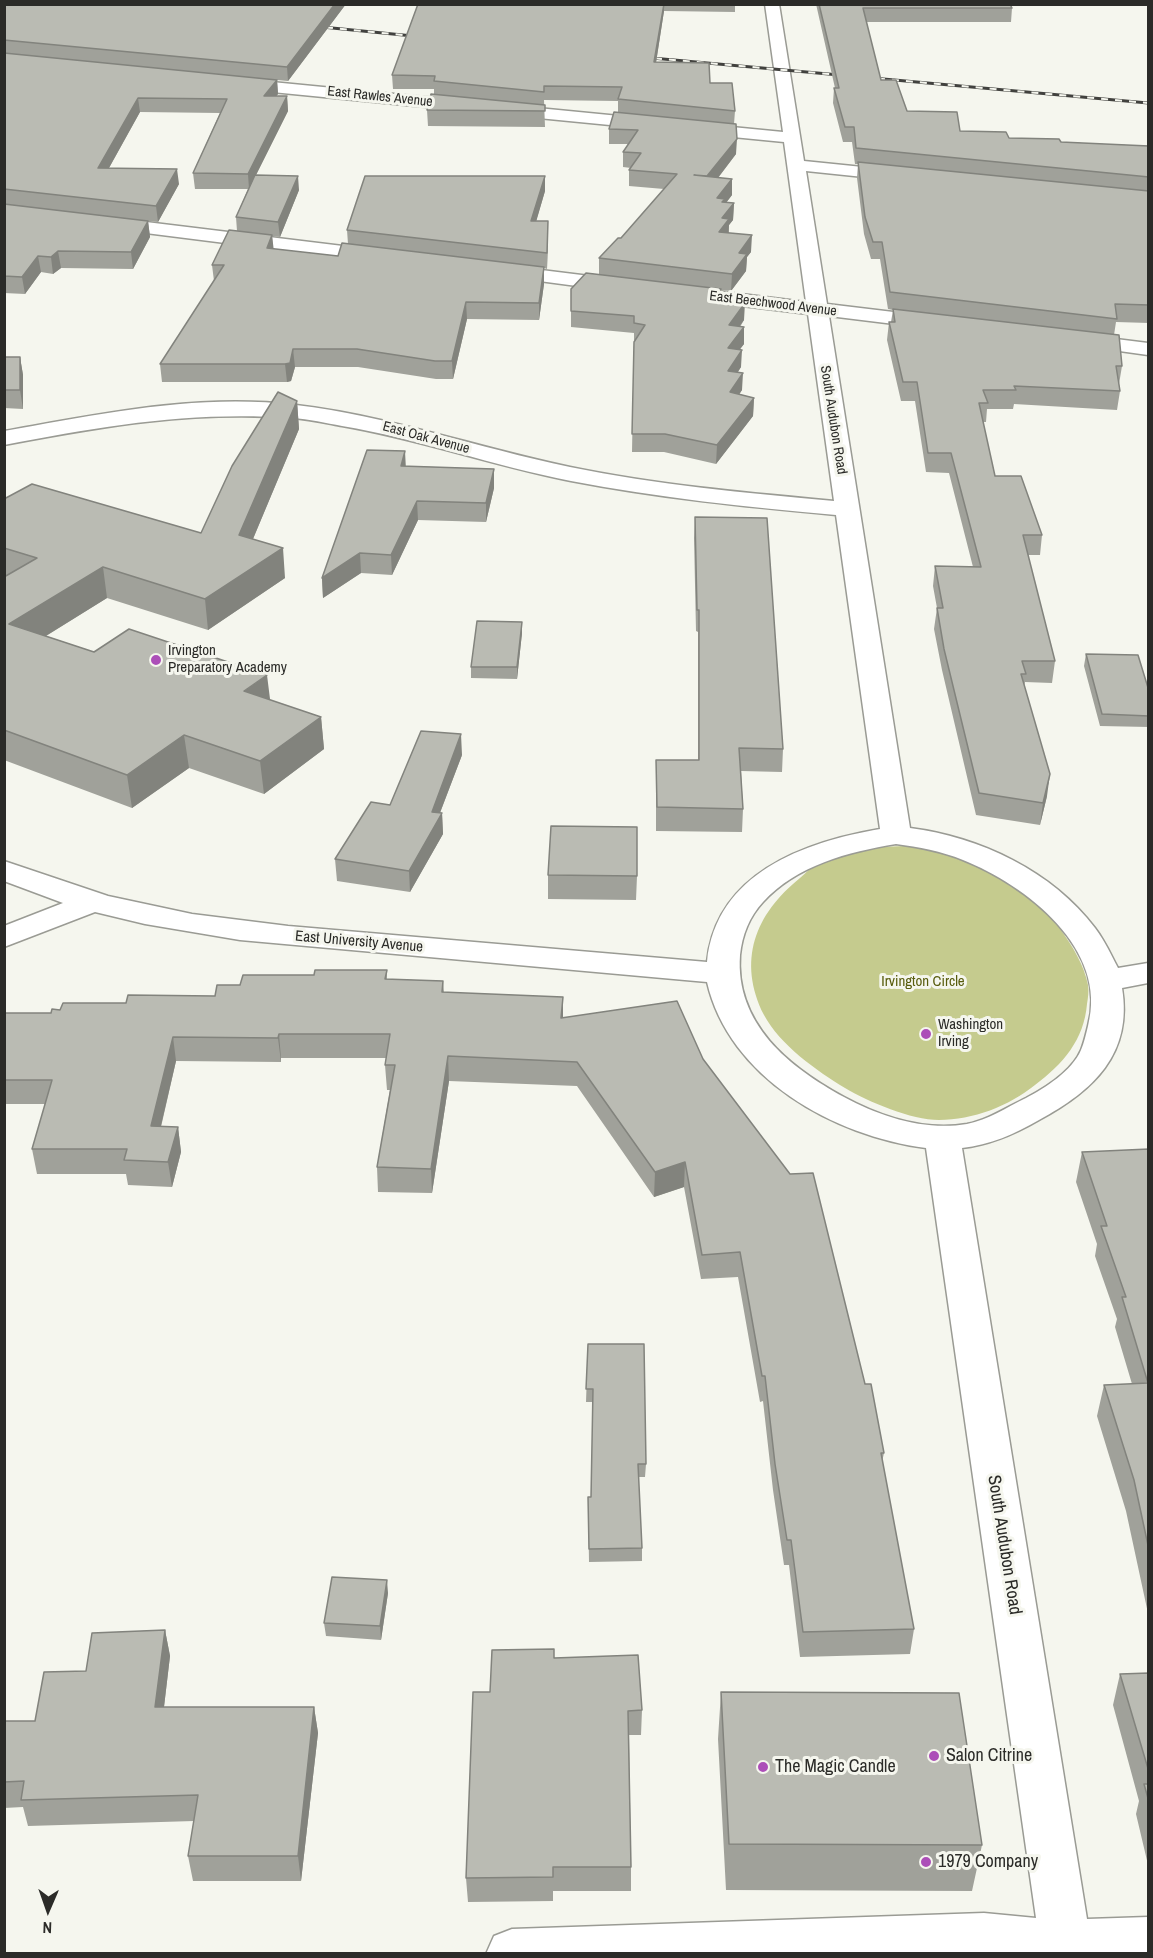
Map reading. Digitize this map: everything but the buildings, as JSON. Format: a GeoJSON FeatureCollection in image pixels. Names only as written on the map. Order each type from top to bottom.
{"type":"FeatureCollection","features":[{"type":"Feature","properties":{"kind":"street","name":"South Audubon Road"},"geometry":{"type":"LineString","coordinates":[[772,4],[896,835]]}},
{"type":"Feature","properties":{"kind":"street","name":"East Rawles Avenue"},"geometry":{"type":"LineString","coordinates":[[218,81],[791,138]]}},
{"type":"Feature","properties":{"kind":"street"},"geometry":{"type":"LineString","coordinates":[[795,165],[916,177]]}},
{"type":"Feature","properties":{"kind":"street"},"geometry":{"type":"LineString","coordinates":[[88,221],[408,260]]}},
{"type":"Feature","properties":{"kind":"street","name":"East Beechwood Avenue"},"geometry":{"type":"LineString","coordinates":[[479,268],[952,325]]}},
{"type":"Feature","properties":{"kind":"street"},"geometry":{"type":"LineString","coordinates":[[1056,338],[1149,349]]}},
{"type":"Feature","properties":{"kind":"street","name":"East Oak Avenue"},"geometry":{"type":"LineString","coordinates":[[4,438],[107,419],[160,412],[215,408],[295,411],[389,427],[571,474],[704,496],[846,509]]}},
{"type":"Feature","properties":{"kind":"street"},"geometry":{"type":"LineString","coordinates":[[896,835],[935,839],[970,850],[1017,872],[1046,890],[1088,931],[1103,955],[1111,980],[1114,1004],[1106,1039],[1089,1065],[1064,1092],[998,1127],[978,1133],[942,1137],[910,1134],[860,1119],[811,1094],[795,1082],[768,1059],[746,1035],[731,1010],[722,973],[727,935],[739,913],[755,892],[790,866],[818,853],[850,842],[896,835]]}},
{"type":"Feature","properties":{"kind":"street","name":"East University Avenue"},"geometry":{"type":"LineString","coordinates":[[4,870],[91,903],[158,919],[226,930],[722,973]]}},
{"type":"Feature","properties":{"kind":"street"},"geometry":{"type":"LineString","coordinates":[[4,937],[91,903]]}},
{"type":"Feature","properties":{"kind":"street"},"geometry":{"type":"LineString","coordinates":[[1111,980],[1149,973]]}},
{"type":"Feature","properties":{"kind":"street","name":"South Audubon Road"},"geometry":{"type":"LineString","coordinates":[[942,1137],[1066,1949]]}},
{"type":"Feature","properties":{"kind":"street"},"geometry":{"type":"LineString","coordinates":[[512,1953],[984,1938],[1066,1949],[1149,1942]]}},
{"type":"Feature","properties":{"kind":"green space","name":"Irvington Circle"},"geometry":{"type":"Polygon","coordinates":[[[917,846],[974,862],[1006,878],[1029,895],[1043,908],[1070,943],[1084,970],[1088,985],[1088,999],[1082,1029],[1077,1040],[1055,1069],[1025,1093],[1002,1105],[977,1114],[952,1119],[928,1119],[903,1114],[845,1088],[811,1065],[789,1047],[771,1026],[756,995],[752,976],[755,940],[762,923],[784,892],[816,864],[854,851],[879,847],[917,846]]]}},
{"type":"Feature","properties":{"kind":"railway"},"geometry":{"type":"LineString","coordinates":[[312,26],[423,37]]}},
{"type":"Feature","properties":{"kind":"railway"},"geometry":{"type":"LineString","coordinates":[[641,57],[1148,103]]}},
{"type":"Feature","properties":{"kind":"place","name":"Irvington Preparatory Academy"},"geometry":{"type":"Point","coordinates":[156,660]}},
{"type":"Feature","properties":{"kind":"place","name":"Washington Irving"},"geometry":{"type":"Point","coordinates":[926,1034]}},
{"type":"Feature","properties":{"kind":"place","name":"Salon Citrine"},"geometry":{"type":"Point","coordinates":[934,1756]}},
{"type":"Feature","properties":{"kind":"place","name":"The Magic Candle"},"geometry":{"type":"Point","coordinates":[763,1767]}},
{"type":"Feature","properties":{"kind":"place","name":"1979 Company"},"geometry":{"type":"Point","coordinates":[926,1862]}}]}
